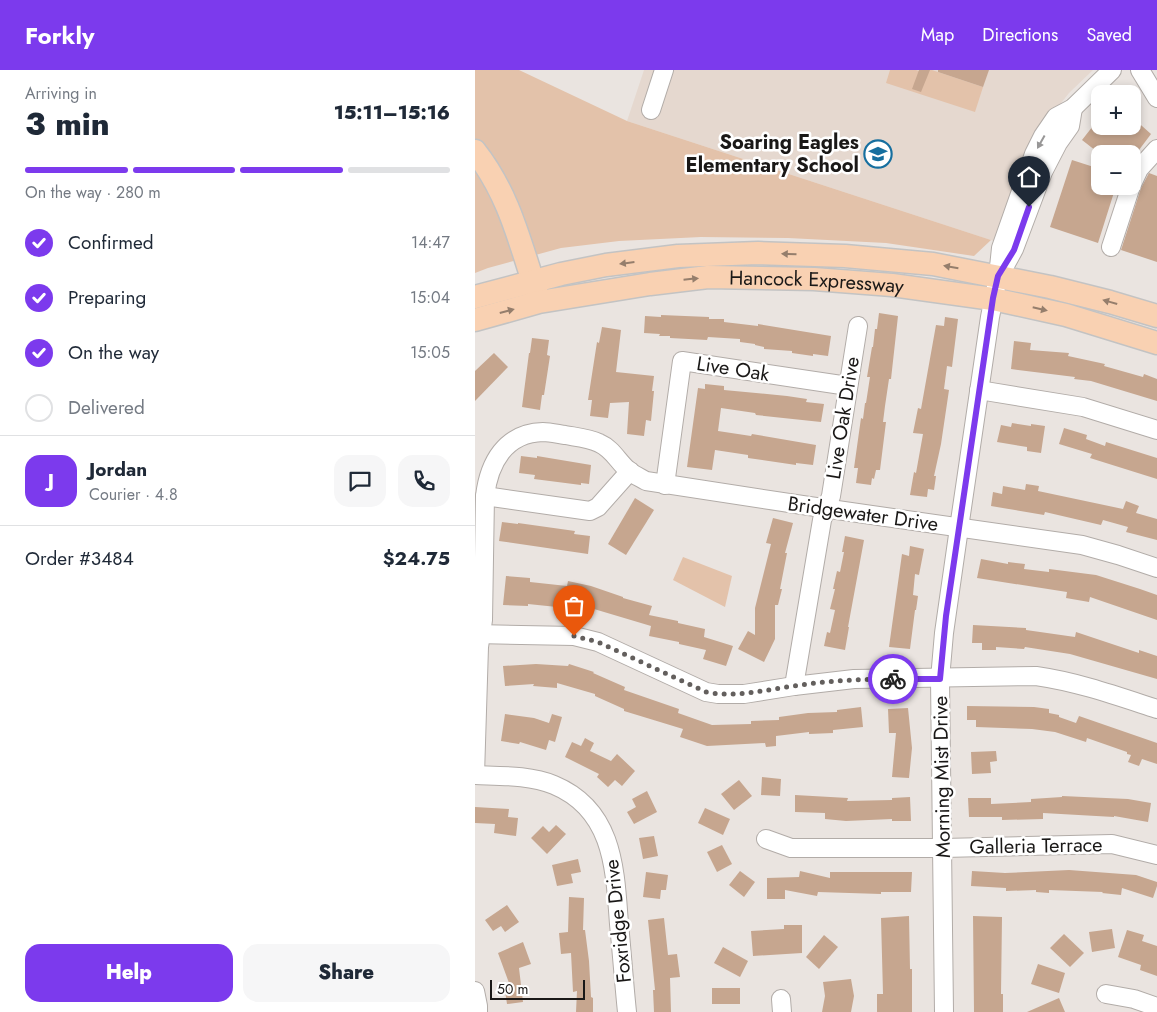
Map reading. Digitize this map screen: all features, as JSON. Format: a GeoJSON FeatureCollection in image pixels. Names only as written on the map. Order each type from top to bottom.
{"type":"FeatureCollection","features":[{"type":"Feature","properties":{"kind":"main road"},"geometry":{"type":"LineString","coordinates":[[475,151],[485,164],[512,216],[539,302]]}},
{"type":"Feature","properties":{"kind":"main road","name":"Hancock Expressway"},"geometry":{"type":"LineString","coordinates":[[475,297],[532,281],[606,265],[678,256],[758,253],[897,260],[933,264],[1050,287],[1157,316]]}},
{"type":"Feature","properties":{"kind":"main road","name":"Hancock Expressway"},"geometry":{"type":"LineString","coordinates":[[475,320],[539,302],[651,284],[717,277],[814,279],[893,285],[993,298],[1076,318],[1157,343]]}},
{"type":"Feature","properties":{"kind":"street"},"geometry":{"type":"LineString","coordinates":[[651,110],[664,70]]}},
{"type":"Feature","properties":{"kind":"street","name":"Morning Mist Drive"},"geometry":{"type":"LineString","coordinates":[[944,1012],[940,679],[944,633],[993,298],[998,276],[1014,250],[1043,172],[1058,144],[1071,126],[1073,108],[1112,70]]}},
{"type":"Feature","properties":{"kind":"street"},"geometry":{"type":"LineString","coordinates":[[1140,70],[1157,98]]}},
{"type":"Feature","properties":{"kind":"street"},"geometry":{"type":"LineString","coordinates":[[1141,166],[1157,149]]}},
{"type":"Feature","properties":{"kind":"street"},"geometry":{"type":"LineString","coordinates":[[1111,247],[1128,195]]}},
{"type":"Feature","properties":{"kind":"street","name":"Live Oak Drive"},"geometry":{"type":"LineString","coordinates":[[794,686],[825,509],[831,496],[858,326]]}},
{"type":"Feature","properties":{"kind":"street","name":"Live Oak"},"geometry":{"type":"LineString","coordinates":[[665,484],[682,361],[848,386]]}},
{"type":"Feature","properties":{"kind":"street"},"geometry":{"type":"LineString","coordinates":[[979,390],[1083,407],[1157,430]]}},
{"type":"Feature","properties":{"kind":"street","name":"Bridgewater Drive"},"geometry":{"type":"LineString","coordinates":[[475,775],[478,634],[483,620],[485,496],[487,480],[493,463],[503,450],[528,434],[543,432],[597,442],[610,449],[629,471],[646,481],[1082,546],[1157,568]]}},
{"type":"Feature","properties":{"kind":"street"},"geometry":{"type":"LineString","coordinates":[[485,496],[590,511],[598,507],[629,471]]}},
{"type":"Feature","properties":{"kind":"street"},"geometry":{"type":"LineString","coordinates":[[478,634],[574,636],[585,638],[598,642],[706,692],[718,694],[744,694],[794,686],[854,680],[1036,676],[1085,686],[1157,709]]}},
{"type":"Feature","properties":{"kind":"street","name":"Foxridge Drive"},"geometry":{"type":"LineString","coordinates":[[475,775],[531,778],[554,784],[587,806],[601,826],[610,846],[615,870],[627,1012]]}},
{"type":"Feature","properties":{"kind":"street","name":"Galleria Terrace"},"geometry":{"type":"LineString","coordinates":[[766,839],[791,848],[943,848],[1112,844],[1157,855]]}},
{"type":"Feature","properties":{"kind":"street"},"geometry":{"type":"LineString","coordinates":[[475,991],[478,1006],[477,1012]]}},
{"type":"Feature","properties":{"kind":"street"},"geometry":{"type":"LineString","coordinates":[[1106,994],[1135,999],[1157,1006]]}},
{"type":"Feature","properties":{"kind":"shaded area"},"geometry":{"type":"Polygon","coordinates":[[[475,70],[519,70],[627,121],[991,240],[974,256],[886,243],[788,238],[701,237],[619,241],[561,248],[475,273],[475,70]]]}},
{"type":"Feature","properties":{"kind":"shaded area","name":"Soaring Eagles Elementary School"},"geometry":{"type":"Polygon","coordinates":[[[644,70],[1093,70],[1069,93],[1050,117],[997,242],[627,121],[644,70]]]}},
{"type":"Feature","properties":{"kind":"shaded area"},"geometry":{"type":"Polygon","coordinates":[[[890,70],[916,70],[926,73],[928,70],[932,70],[983,87],[975,112],[886,83],[890,70]]]}},
{"type":"Feature","properties":{"kind":"shaded area"},"geometry":{"type":"Polygon","coordinates":[[[683,557],[732,576],[725,607],[673,580],[683,557]]]}},
{"type":"Feature","properties":{"kind":"building"},"geometry":{"type":"Polygon","coordinates":[[[919,70],[930,70],[921,92],[912,89],[919,70]]]}},
{"type":"Feature","properties":{"kind":"building"},"geometry":{"type":"Polygon","coordinates":[[[938,70],[989,70],[983,87],[938,72],[938,70]]]}},
{"type":"Feature","properties":{"kind":"building"},"geometry":{"type":"Polygon","coordinates":[[[1141,125],[1151,134],[1141,147],[1141,145],[1091,145],[1091,147],[1082,140],[1091,128],[1091,135],[1141,135],[1141,125]]]}},
{"type":"Feature","properties":{"kind":"building"},"geometry":{"type":"Polygon","coordinates":[[[1072,160],[1091,166],[1091,195],[1113,195],[1098,243],[1050,227],[1072,160]]]}},
{"type":"Feature","properties":{"kind":"building"},"geometry":{"type":"Polygon","coordinates":[[[1149,173],[1157,176],[1157,262],[1121,250],[1139,195],[1141,195],[1141,188],[1149,173]]]}},
{"type":"Feature","properties":{"kind":"building"},"geometry":{"type":"Polygon","coordinates":[[[879,313],[898,316],[891,379],[889,379],[883,422],[886,422],[880,470],[876,470],[871,485],[856,483],[858,468],[854,468],[861,418],[863,419],[870,377],[867,377],[879,313]]]}},
{"type":"Feature","properties":{"kind":"building"},"geometry":{"type":"Polygon","coordinates":[[[661,315],[709,317],[709,319],[724,319],[724,322],[758,326],[758,324],[831,336],[828,356],[813,354],[813,356],[792,353],[792,351],[764,349],[764,347],[755,344],[740,342],[740,339],[708,337],[707,340],[670,338],[670,336],[659,336],[660,334],[644,333],[645,316],[661,317],[661,315]]]}},
{"type":"Feature","properties":{"kind":"building"},"geometry":{"type":"Polygon","coordinates":[[[945,317],[958,319],[952,367],[947,366],[944,389],[949,390],[934,476],[936,476],[934,490],[928,489],[927,497],[910,495],[923,434],[913,433],[918,408],[921,409],[936,325],[944,326],[945,317]]]}},
{"type":"Feature","properties":{"kind":"building"},"geometry":{"type":"Polygon","coordinates":[[[602,327],[621,330],[616,372],[654,376],[651,421],[646,420],[644,436],[627,434],[629,402],[610,403],[608,418],[590,416],[592,400],[588,400],[597,342],[599,343],[602,327]]]}},
{"type":"Feature","properties":{"kind":"building"},"geometry":{"type":"Polygon","coordinates":[[[532,338],[549,340],[547,355],[550,356],[540,410],[522,407],[532,338]]]}},
{"type":"Feature","properties":{"kind":"building"},"geometry":{"type":"Polygon","coordinates":[[[1014,341],[1031,343],[1030,350],[1069,353],[1068,356],[1105,364],[1104,366],[1143,377],[1144,374],[1157,379],[1157,401],[1091,381],[1074,379],[1075,377],[1011,369],[1014,341]]]}},
{"type":"Feature","properties":{"kind":"building"},"geometry":{"type":"Polygon","coordinates":[[[494,353],[508,367],[475,401],[475,371],[494,353]]]}},
{"type":"Feature","properties":{"kind":"building"},"geometry":{"type":"Polygon","coordinates":[[[705,384],[724,386],[724,390],[787,396],[807,399],[806,402],[824,404],[821,422],[756,415],[755,413],[721,408],[718,431],[751,436],[752,434],[816,445],[813,465],[796,463],[796,465],[748,458],[748,455],[715,450],[712,470],[687,467],[698,388],[705,389],[705,384]]]}},
{"type":"Feature","properties":{"kind":"building"},"geometry":{"type":"Polygon","coordinates":[[[1012,423],[1045,426],[1041,453],[1027,451],[1027,447],[997,442],[1001,425],[1011,427],[1012,423]]]}},
{"type":"Feature","properties":{"kind":"building"},"geometry":{"type":"Polygon","coordinates":[[[1064,428],[1087,435],[1086,439],[1105,446],[1106,442],[1157,458],[1157,479],[1090,458],[1092,454],[1059,444],[1064,428]]]}},
{"type":"Feature","properties":{"kind":"building"},"geometry":{"type":"Polygon","coordinates":[[[521,456],[537,458],[537,456],[591,465],[589,484],[581,483],[581,485],[534,479],[535,475],[519,473],[521,456]]]}},
{"type":"Feature","properties":{"kind":"building"},"geometry":{"type":"Polygon","coordinates":[[[1026,484],[1039,486],[1038,491],[1123,509],[1126,501],[1139,506],[1136,513],[1157,519],[1157,540],[1126,532],[1128,527],[1103,520],[1101,525],[1045,512],[1044,515],[991,506],[993,492],[1002,494],[1003,486],[1025,490],[1026,484]]]}},
{"type":"Feature","properties":{"kind":"building"},"geometry":{"type":"Polygon","coordinates":[[[635,498],[654,510],[626,555],[608,544],[635,498]]]}},
{"type":"Feature","properties":{"kind":"building"},"geometry":{"type":"Polygon","coordinates":[[[773,518],[793,523],[785,553],[787,553],[780,589],[782,589],[778,605],[775,605],[775,639],[764,662],[738,649],[748,631],[755,635],[755,608],[771,544],[766,543],[773,518]]]}},
{"type":"Feature","properties":{"kind":"building"},"geometry":{"type":"Polygon","coordinates":[[[502,522],[575,531],[574,534],[590,536],[588,554],[499,541],[502,522]]]}},
{"type":"Feature","properties":{"kind":"building"},"geometry":{"type":"Polygon","coordinates":[[[845,536],[864,540],[845,650],[824,646],[827,632],[830,633],[835,610],[830,609],[837,571],[840,572],[845,536]]]}},
{"type":"Feature","properties":{"kind":"building"},"geometry":{"type":"Polygon","coordinates":[[[910,546],[924,549],[919,575],[915,574],[913,595],[918,596],[910,649],[889,647],[902,554],[909,556],[910,546]]]}},
{"type":"Feature","properties":{"kind":"building"},"geometry":{"type":"Polygon","coordinates":[[[981,559],[1008,564],[1008,562],[1025,564],[1024,569],[1049,572],[1049,569],[1096,575],[1140,589],[1157,595],[1157,620],[1090,597],[1089,602],[1066,598],[1067,592],[977,578],[981,559]]]}},
{"type":"Feature","properties":{"kind":"building"},"geometry":{"type":"Polygon","coordinates":[[[506,576],[530,578],[530,582],[567,586],[568,581],[591,586],[652,606],[649,615],[705,629],[704,637],[733,646],[726,666],[703,659],[706,650],[649,636],[651,626],[594,609],[558,601],[557,607],[528,604],[528,606],[503,605],[506,576]]]}},
{"type":"Feature","properties":{"kind":"building"},"geometry":{"type":"Polygon","coordinates":[[[973,625],[1026,628],[1026,630],[1075,637],[1076,632],[1139,653],[1139,650],[1157,656],[1157,679],[1070,654],[1025,647],[1024,649],[996,647],[996,650],[982,650],[982,643],[972,643],[973,625]]]}},
{"type":"Feature","properties":{"kind":"building"},"geometry":{"type":"Polygon","coordinates":[[[536,664],[568,666],[569,664],[594,672],[625,687],[624,690],[679,709],[678,713],[712,725],[751,724],[751,721],[779,720],[779,717],[837,712],[837,710],[861,707],[863,727],[833,730],[833,733],[809,734],[809,732],[776,736],[776,746],[766,747],[765,743],[707,746],[680,737],[683,729],[624,711],[624,709],[595,696],[595,694],[557,683],[557,688],[533,686],[534,684],[505,686],[503,666],[536,664]]]}},
{"type":"Feature","properties":{"kind":"building"},"geometry":{"type":"Polygon","coordinates":[[[967,706],[1049,709],[1049,713],[1059,715],[1059,717],[1076,723],[1079,716],[1157,743],[1157,764],[1142,759],[1139,766],[1128,762],[1131,755],[1127,754],[1127,752],[1087,738],[1086,742],[1055,732],[1032,729],[976,727],[976,720],[967,720],[967,706]]]}},
{"type":"Feature","properties":{"kind":"building"},"geometry":{"type":"Polygon","coordinates":[[[908,708],[912,748],[909,778],[892,777],[896,733],[889,733],[888,709],[908,708]]]}},
{"type":"Feature","properties":{"kind":"building"},"geometry":{"type":"Polygon","coordinates":[[[505,714],[534,718],[549,723],[552,714],[562,717],[555,742],[549,740],[546,750],[520,742],[519,744],[501,741],[505,714]]]}},
{"type":"Feature","properties":{"kind":"building"},"geometry":{"type":"Polygon","coordinates":[[[585,738],[594,743],[590,751],[611,761],[617,754],[635,771],[622,786],[615,780],[608,787],[597,777],[599,774],[565,757],[572,742],[581,746],[585,738]]]}},
{"type":"Feature","properties":{"kind":"building"},"geometry":{"type":"Polygon","coordinates":[[[996,751],[997,761],[990,762],[991,773],[972,774],[971,752],[996,751]]]}},
{"type":"Feature","properties":{"kind":"building"},"geometry":{"type":"Polygon","coordinates":[[[762,777],[781,779],[780,796],[761,795],[762,777]]]}},
{"type":"Feature","properties":{"kind":"building"},"geometry":{"type":"Polygon","coordinates":[[[739,780],[752,796],[734,810],[721,794],[739,780]]]}},
{"type":"Feature","properties":{"kind":"building"},"geometry":{"type":"Polygon","coordinates":[[[647,791],[657,812],[634,824],[627,812],[636,807],[632,799],[647,791]]]}},
{"type":"Feature","properties":{"kind":"building"},"geometry":{"type":"Polygon","coordinates":[[[795,795],[848,798],[847,801],[892,800],[892,798],[910,797],[911,821],[892,821],[892,819],[846,821],[825,819],[825,813],[795,812],[795,795]]]}},
{"type":"Feature","properties":{"kind":"building"},"geometry":{"type":"Polygon","coordinates":[[[1062,796],[1128,799],[1151,803],[1148,822],[1114,816],[1043,813],[1043,819],[1002,820],[1002,817],[969,817],[968,798],[991,798],[991,804],[1031,802],[1031,799],[1062,796]]]}},
{"type":"Feature","properties":{"kind":"building"},"geometry":{"type":"Polygon","coordinates":[[[475,807],[509,809],[508,817],[518,818],[516,836],[494,833],[495,824],[475,823],[475,807]]]}},
{"type":"Feature","properties":{"kind":"building"},"geometry":{"type":"Polygon","coordinates":[[[705,808],[730,819],[723,835],[698,823],[705,808]]]}},
{"type":"Feature","properties":{"kind":"building"},"geometry":{"type":"Polygon","coordinates":[[[556,825],[566,834],[547,854],[531,838],[543,826],[549,832],[556,825]]]}},
{"type":"Feature","properties":{"kind":"building"},"geometry":{"type":"Polygon","coordinates":[[[654,836],[658,856],[643,859],[639,838],[654,836]]]}},
{"type":"Feature","properties":{"kind":"building"},"geometry":{"type":"Polygon","coordinates":[[[722,845],[732,864],[717,872],[707,852],[722,845]]]}},
{"type":"Feature","properties":{"kind":"building"},"geometry":{"type":"Polygon","coordinates":[[[578,859],[581,872],[571,874],[573,883],[557,886],[552,865],[578,859]]]}},
{"type":"Feature","properties":{"kind":"building"},"geometry":{"type":"Polygon","coordinates":[[[1069,870],[1136,875],[1157,882],[1157,886],[1153,898],[1122,888],[1121,895],[1103,892],[1049,890],[1049,893],[1036,892],[1036,890],[1006,891],[1006,888],[971,886],[972,871],[1005,873],[1069,870]]]}},
{"type":"Feature","properties":{"kind":"building"},"geometry":{"type":"Polygon","coordinates":[[[740,871],[755,882],[744,897],[729,885],[740,871]]]}},
{"type":"Feature","properties":{"kind":"building"},"geometry":{"type":"Polygon","coordinates":[[[800,871],[830,878],[830,872],[912,872],[911,892],[881,892],[881,894],[818,892],[817,896],[785,890],[785,899],[767,899],[767,878],[799,877],[800,871]]]}},
{"type":"Feature","properties":{"kind":"building"},"geometry":{"type":"Polygon","coordinates":[[[646,872],[668,875],[666,890],[661,890],[660,899],[643,897],[646,872]]]}},
{"type":"Feature","properties":{"kind":"building"},"geometry":{"type":"Polygon","coordinates":[[[569,897],[584,898],[583,930],[585,930],[589,961],[593,1012],[576,1012],[577,991],[573,992],[571,953],[561,954],[559,933],[568,932],[569,897]]]}},
{"type":"Feature","properties":{"kind":"building"},"geometry":{"type":"Polygon","coordinates":[[[507,905],[519,922],[505,932],[501,926],[493,931],[485,920],[507,905]]]}},
{"type":"Feature","properties":{"kind":"building"},"geometry":{"type":"Polygon","coordinates":[[[909,916],[912,1012],[877,1012],[877,994],[883,994],[881,918],[909,916]]]}},
{"type":"Feature","properties":{"kind":"building"},"geometry":{"type":"Polygon","coordinates":[[[973,916],[1002,917],[1001,994],[1003,994],[1003,1012],[974,1012],[973,916]]]}},
{"type":"Feature","properties":{"kind":"building"},"geometry":{"type":"Polygon","coordinates":[[[664,918],[668,955],[677,954],[680,977],[670,978],[671,1012],[654,1012],[653,990],[655,990],[648,920],[664,918]]]}},
{"type":"Feature","properties":{"kind":"building"},"geometry":{"type":"Polygon","coordinates":[[[784,925],[802,925],[802,953],[753,956],[751,931],[784,929],[784,925]]]}},
{"type":"Feature","properties":{"kind":"building"},"geometry":{"type":"Polygon","coordinates":[[[1112,929],[1115,948],[1092,952],[1089,932],[1112,929]]]}},
{"type":"Feature","properties":{"kind":"building"},"geometry":{"type":"Polygon","coordinates":[[[1127,930],[1144,935],[1142,941],[1157,946],[1157,976],[1140,970],[1141,965],[1118,957],[1127,930]]]}},
{"type":"Feature","properties":{"kind":"building"},"geometry":{"type":"Polygon","coordinates":[[[1064,934],[1084,953],[1070,967],[1050,948],[1064,934]]]}},
{"type":"Feature","properties":{"kind":"building"},"geometry":{"type":"Polygon","coordinates":[[[824,935],[838,947],[819,969],[806,957],[824,935]]]}},
{"type":"Feature","properties":{"kind":"building"},"geometry":{"type":"Polygon","coordinates":[[[523,942],[531,964],[519,968],[523,1002],[507,1004],[504,984],[509,983],[498,953],[523,942]]]}},
{"type":"Feature","properties":{"kind":"building"},"geometry":{"type":"Polygon","coordinates":[[[723,947],[748,961],[740,977],[714,963],[723,947]]]}},
{"type":"Feature","properties":{"kind":"building"},"geometry":{"type":"Polygon","coordinates":[[[1038,964],[1065,973],[1059,993],[1031,984],[1038,964]]]}},
{"type":"Feature","properties":{"kind":"building"},"geometry":{"type":"Polygon","coordinates":[[[851,979],[854,996],[851,1012],[822,1012],[825,996],[823,982],[851,979]]]}},
{"type":"Feature","properties":{"kind":"building"},"geometry":{"type":"Polygon","coordinates":[[[712,988],[740,988],[740,1004],[712,1004],[712,988]]]}},
{"type":"Feature","properties":{"kind":"building"},"geometry":{"type":"Polygon","coordinates":[[[1059,998],[1065,1012],[1027,1012],[1059,998]]]}},
{"type":"Feature","properties":{"kind":"way so far"},"geometry":{"type":"LineString","coordinates":[[574,636],[598,642],[706,692],[718,694],[744,694],[794,686],[854,680],[893,679]]}},
{"type":"Feature","properties":{"kind":"place","name":"Soaring Eagles Elementary School"},"geometry":{"type":"Point","coordinates":[878,154]}},
{"type":"Feature","properties":{"kind":"route"},"geometry":{"type":"LineString","coordinates":[[893,679],[940,679],[946,616],[993,298],[998,276],[1014,250],[1029,207]]}}]}
